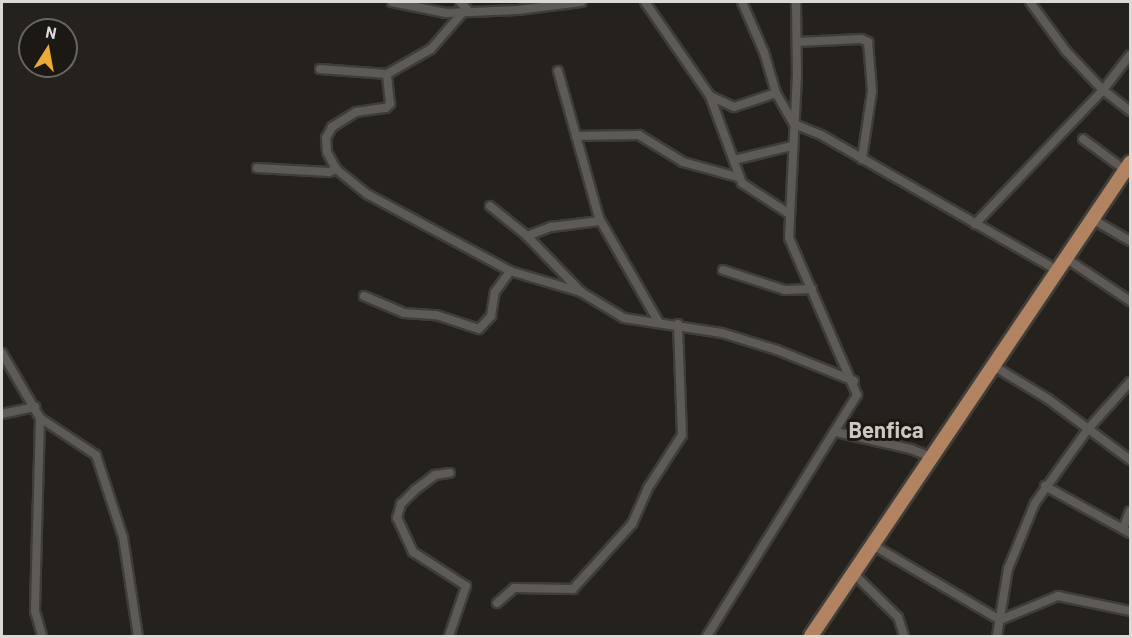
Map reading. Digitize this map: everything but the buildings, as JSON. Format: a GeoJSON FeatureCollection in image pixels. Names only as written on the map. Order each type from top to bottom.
{"type":"FeatureCollection","features":[{"type":"Feature","properties":{"kind":"main road"},"geometry":{"type":"LineString","coordinates":[[811,636],[1128,166]]}},
{"type":"Feature","properties":{"kind":"street"},"geometry":{"type":"LineString","coordinates":[[392,2],[431,12],[528,10],[581,2]]}},
{"type":"Feature","properties":{"kind":"street"},"geometry":{"type":"LineString","coordinates":[[459,2],[466,12]]}},
{"type":"Feature","properties":{"kind":"street"},"geometry":{"type":"LineString","coordinates":[[645,2],[710,96],[738,177],[747,187],[788,213]]}},
{"type":"Feature","properties":{"kind":"street"},"geometry":{"type":"LineString","coordinates":[[742,2],[764,52],[777,93],[794,124],[862,159],[975,224],[1063,265],[1131,301]]}},
{"type":"Feature","properties":{"kind":"street"},"geometry":{"type":"LineString","coordinates":[[708,636],[856,400],[854,382],[789,238],[788,213],[797,42],[796,2]]}},
{"type":"Feature","properties":{"kind":"street"},"geometry":{"type":"LineString","coordinates":[[1030,2],[1066,51],[1103,90],[1131,111]]}},
{"type":"Feature","properties":{"kind":"street"},"geometry":{"type":"LineString","coordinates":[[320,69],[387,74],[431,49],[466,12]]}},
{"type":"Feature","properties":{"kind":"street"},"geometry":{"type":"LineString","coordinates":[[797,42],[861,39],[868,42],[872,91],[862,159]]}},
{"type":"Feature","properties":{"kind":"street"},"geometry":{"type":"LineString","coordinates":[[975,224],[1103,90],[1131,55]]}},
{"type":"Feature","properties":{"kind":"street"},"geometry":{"type":"LineString","coordinates":[[558,71],[600,221],[658,321]]}},
{"type":"Feature","properties":{"kind":"street"},"geometry":{"type":"LineString","coordinates":[[387,74],[390,104],[386,108],[356,112],[332,128],[326,138],[327,152],[336,169],[367,194],[510,271],[581,292]]}},
{"type":"Feature","properties":{"kind":"street"},"geometry":{"type":"LineString","coordinates":[[719,120],[734,107],[777,93]]}},
{"type":"Feature","properties":{"kind":"street"},"geometry":{"type":"LineString","coordinates":[[710,96],[734,107]]}},
{"type":"Feature","properties":{"kind":"street"},"geometry":{"type":"LineString","coordinates":[[576,136],[639,135],[683,162],[738,177]]}},
{"type":"Feature","properties":{"kind":"street"},"geometry":{"type":"LineString","coordinates":[[1083,139],[1128,166]]}},
{"type":"Feature","properties":{"kind":"street"},"geometry":{"type":"LineString","coordinates":[[734,160],[792,146]]}},
{"type":"Feature","properties":{"kind":"street"},"geometry":{"type":"LineString","coordinates":[[257,168],[329,172],[336,169]]}},
{"type":"Feature","properties":{"kind":"street"},"geometry":{"type":"LineString","coordinates":[[490,206],[527,237],[581,292],[624,318],[678,324],[777,350],[854,382]]}},
{"type":"Feature","properties":{"kind":"street"},"geometry":{"type":"LineString","coordinates":[[1092,219],[1131,241]]}},
{"type":"Feature","properties":{"kind":"street"},"geometry":{"type":"LineString","coordinates":[[527,237],[551,227],[600,221]]}},
{"type":"Feature","properties":{"kind":"street"},"geometry":{"type":"LineString","coordinates":[[723,270],[785,290],[812,289]]}},
{"type":"Feature","properties":{"kind":"street"},"geometry":{"type":"LineString","coordinates":[[364,296],[404,313],[436,315],[479,329],[491,316],[495,292],[510,271]]}},
{"type":"Feature","properties":{"kind":"street"},"geometry":{"type":"LineString","coordinates":[[497,603],[514,588],[573,589],[632,524],[648,488],[679,445],[682,435],[678,324]]}},
{"type":"Feature","properties":{"kind":"street"},"geometry":{"type":"LineString","coordinates":[[2,353],[40,418],[35,611],[42,636]]}},
{"type":"Feature","properties":{"kind":"street"},"geometry":{"type":"LineString","coordinates":[[992,365],[1131,460]]}},
{"type":"Feature","properties":{"kind":"street"},"geometry":{"type":"LineString","coordinates":[[997,636],[1008,569],[1045,486],[1088,429],[1131,382]]}},
{"type":"Feature","properties":{"kind":"street"},"geometry":{"type":"LineString","coordinates":[[2,414],[35,407]]}},
{"type":"Feature","properties":{"kind":"street"},"geometry":{"type":"LineString","coordinates":[[40,418],[96,455],[123,537],[138,636]]}},
{"type":"Feature","properties":{"kind":"street"},"geometry":{"type":"LineString","coordinates":[[836,432],[911,448],[931,457]]}},
{"type":"Feature","properties":{"kind":"street"},"geometry":{"type":"LineString","coordinates":[[449,636],[466,586],[413,552],[397,518],[402,504],[415,490],[435,475],[450,473]]}},
{"type":"Feature","properties":{"kind":"street"},"geometry":{"type":"LineString","coordinates":[[1045,486],[1127,531],[1131,512]]}},
{"type":"Feature","properties":{"kind":"street"},"geometry":{"type":"LineString","coordinates":[[871,544],[1000,620]]}},
{"type":"Feature","properties":{"kind":"street"},"geometry":{"type":"LineString","coordinates":[[852,572],[898,617],[904,636]]}},
{"type":"Feature","properties":{"kind":"street"},"geometry":{"type":"LineString","coordinates":[[1000,620],[1058,596],[1131,611]]}},
{"type":"Feature","properties":{"kind":"district","name":"Benfica"},"geometry":{"type":"Point","coordinates":[886,430]}}]}
